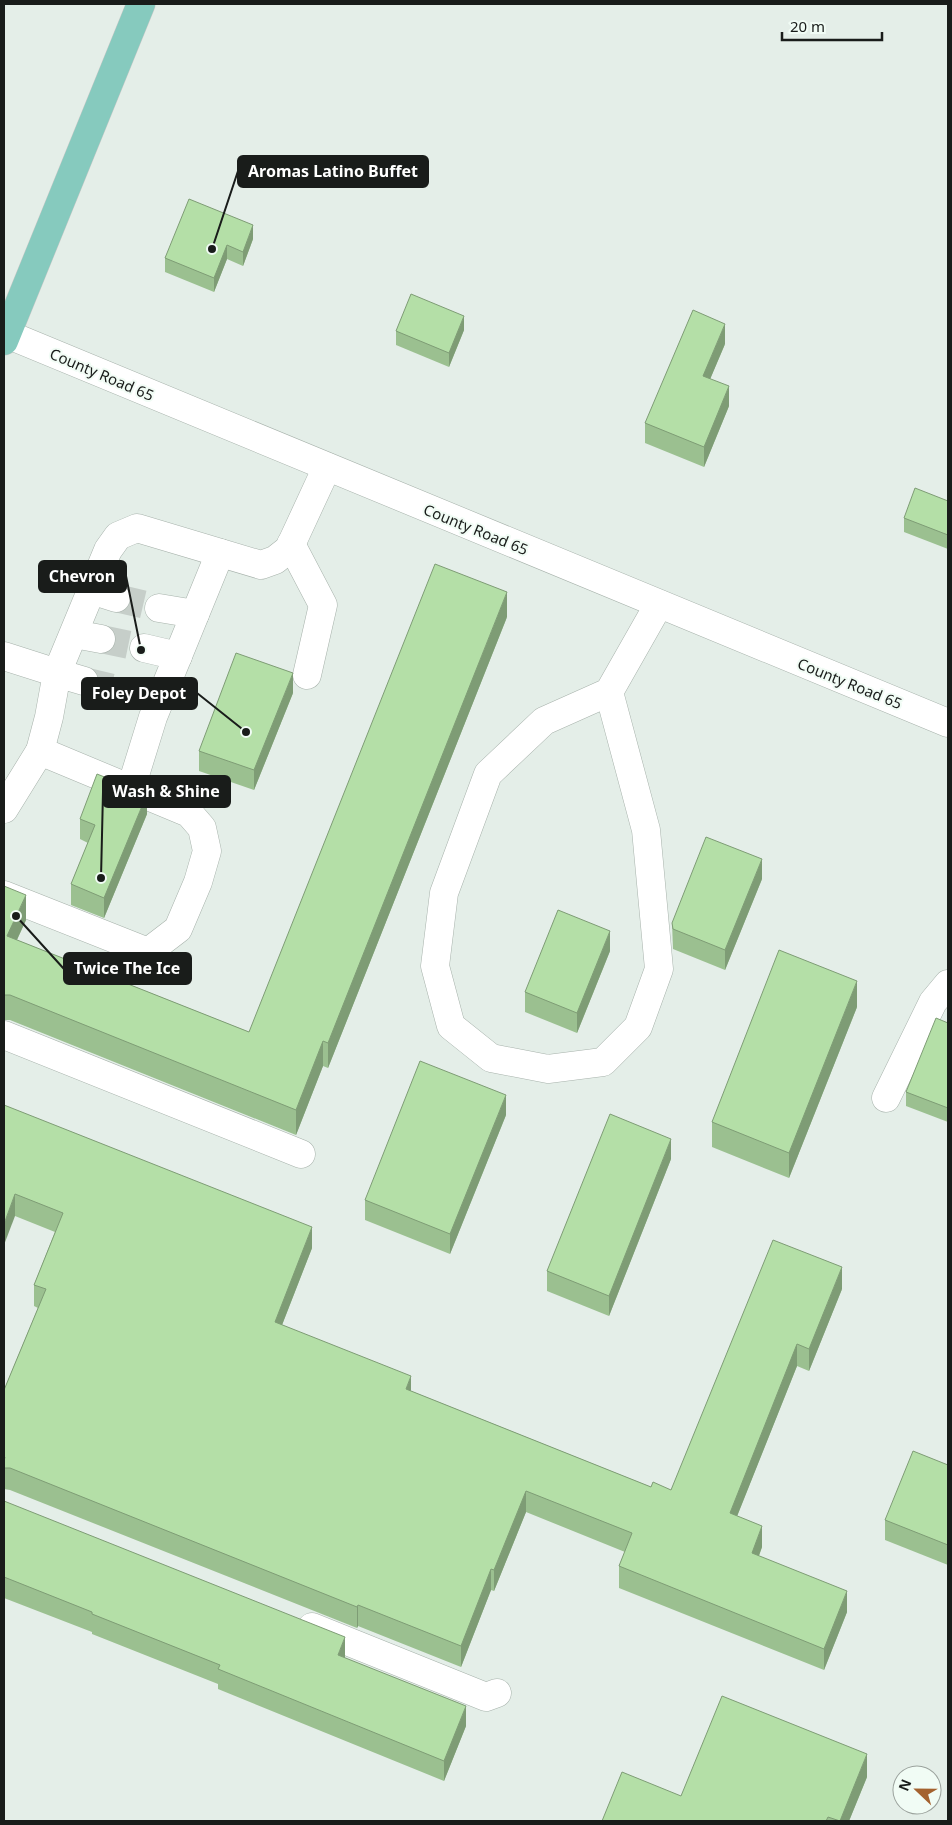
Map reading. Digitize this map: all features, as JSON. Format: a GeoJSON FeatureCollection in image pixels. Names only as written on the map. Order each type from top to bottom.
{"type":"FeatureCollection","features":[{"type":"Feature","properties":{"kind":"main road"},"geometry":{"type":"LineString","coordinates":[[5,336],[142,4]]}},
{"type":"Feature","properties":{"kind":"street","name":"County Road 65"},"geometry":{"type":"LineString","coordinates":[[5,336],[948,723]]}},
{"type":"Feature","properties":{"kind":"street"},"geometry":{"type":"LineString","coordinates":[[4,809],[40,751],[49,718],[56,673],[74,634],[104,594],[108,550],[118,536],[137,528],[260,565],[275,560],[291,544],[327,467]]}},
{"type":"Feature","properties":{"kind":"street"},"geometry":{"type":"LineString","coordinates":[[291,544],[323,605],[307,675]]}},
{"type":"Feature","properties":{"kind":"street"},"geometry":{"type":"LineString","coordinates":[[131,788],[159,700],[220,553]]}},
{"type":"Feature","properties":{"kind":"street"},"geometry":{"type":"LineString","coordinates":[[609,692],[646,830],[659,969],[638,1027],[603,1062],[548,1069],[491,1058],[451,1026],[435,966],[444,893],[488,774],[544,721],[609,692],[659,604]]}},
{"type":"Feature","properties":{"kind":"street"},"geometry":{"type":"LineString","coordinates":[[159,608],[195,614]]}},
{"type":"Feature","properties":{"kind":"street"},"geometry":{"type":"LineString","coordinates":[[74,634],[101,639]]}},
{"type":"Feature","properties":{"kind":"street"},"geometry":{"type":"LineString","coordinates":[[144,648],[178,656]]}},
{"type":"Feature","properties":{"kind":"street"},"geometry":{"type":"LineString","coordinates":[[4,656],[84,681]]}},
{"type":"Feature","properties":{"kind":"street"},"geometry":{"type":"LineString","coordinates":[[130,692],[159,700]]}},
{"type":"Feature","properties":{"kind":"street"},"geometry":{"type":"LineString","coordinates":[[4,895],[148,952],[178,929],[198,882],[207,851],[202,828],[189,813],[40,751]]}},
{"type":"Feature","properties":{"kind":"street"},"geometry":{"type":"LineString","coordinates":[[886,1098],[933,1002],[948,984]]}},
{"type":"Feature","properties":{"kind":"street"},"geometry":{"type":"LineString","coordinates":[[4,1035],[301,1154]]}},
{"type":"Feature","properties":{"kind":"street"},"geometry":{"type":"LineString","coordinates":[[291,1619],[486,1697],[497,1693]]}},
{"type":"Feature","properties":{"kind":"building"},"geometry":{"type":"Polygon","coordinates":[[[189,199],[253,225],[243,252],[227,245],[214,278],[165,258],[189,199]]]}},
{"type":"Feature","properties":{"kind":"building"},"geometry":{"type":"Polygon","coordinates":[[[411,294],[464,316],[449,353],[396,331],[411,294]]]}},
{"type":"Feature","properties":{"kind":"building"},"geometry":{"type":"Polygon","coordinates":[[[693,310],[725,324],[703,376],[729,386],[704,447],[645,423],[693,310]]]}},
{"type":"Feature","properties":{"kind":"building"},"geometry":{"type":"Polygon","coordinates":[[[915,488],[948,501],[948,535],[904,518],[915,488]]]}},
{"type":"Feature","properties":{"kind":"building"},"geometry":{"type":"Polygon","coordinates":[[[435,564],[507,592],[328,1043],[323,1041],[296,1110],[10,995],[4,995],[4,886],[26,895],[7,936],[249,1032],[435,564]]]}},
{"type":"Feature","properties":{"kind":"building"},"geometry":{"type":"Polygon","coordinates":[[[236,653],[293,673],[254,770],[199,751],[236,653]]]}},
{"type":"Feature","properties":{"kind":"building"},"geometry":{"type":"Polygon","coordinates":[[[97,774],[147,794],[104,898],[71,884],[95,825],[80,819],[97,774]]]}},
{"type":"Feature","properties":{"kind":"building"},"geometry":{"type":"Polygon","coordinates":[[[706,837],[762,859],[725,950],[673,929],[672,923],[706,837]]]}},
{"type":"Feature","properties":{"kind":"building"},"geometry":{"type":"Polygon","coordinates":[[[558,910],[610,931],[577,1013],[525,992],[558,910]]]}},
{"type":"Feature","properties":{"kind":"building"},"geometry":{"type":"Polygon","coordinates":[[[779,950],[857,981],[789,1153],[712,1122],[779,950]]]}},
{"type":"Feature","properties":{"kind":"building"},"geometry":{"type":"Polygon","coordinates":[[[936,1018],[948,1023],[948,1108],[906,1092],[936,1018]]]}},
{"type":"Feature","properties":{"kind":"building"},"geometry":{"type":"Polygon","coordinates":[[[420,1061],[506,1095],[450,1234],[365,1200],[420,1061]]]}},
{"type":"Feature","properties":{"kind":"building"},"geometry":{"type":"Polygon","coordinates":[[[4,1105],[312,1227],[275,1322],[411,1376],[406,1389],[651,1487],[653,1482],[671,1490],[773,1240],[842,1267],[809,1349],[797,1344],[730,1513],[762,1526],[752,1553],[847,1591],[824,1649],[619,1566],[632,1533],[526,1491],[494,1570],[491,1569],[461,1646],[358,1605],[357,1607],[10,1468],[4,1468],[4,1390],[46,1289],[34,1285],[63,1213],[15,1194],[4,1224],[4,1105]]]}},
{"type":"Feature","properties":{"kind":"building"},"geometry":{"type":"Polygon","coordinates":[[[610,1114],[671,1139],[609,1296],[547,1271],[610,1114]]]}},
{"type":"Feature","properties":{"kind":"building"},"geometry":{"type":"Polygon","coordinates":[[[913,1451],[948,1465],[948,1545],[885,1520],[913,1451]]]}},
{"type":"Feature","properties":{"kind":"building"},"geometry":{"type":"Polygon","coordinates":[[[4,1501],[345,1637],[338,1655],[466,1706],[444,1761],[218,1669],[220,1665],[4,1577],[4,1501]]]}},
{"type":"Feature","properties":{"kind":"building"},"geometry":{"type":"Polygon","coordinates":[[[722,1696],[867,1754],[840,1821],[828,1817],[826,1821],[602,1821],[622,1772],[681,1796],[722,1696]]]}},
{"type":"Feature","properties":{"kind":"tunnel"},"geometry":{"type":"LineString","coordinates":[[116,598],[159,608]]}},
{"type":"Feature","properties":{"kind":"tunnel"},"geometry":{"type":"LineString","coordinates":[[101,639],[144,648]]}},
{"type":"Feature","properties":{"kind":"tunnel"},"geometry":{"type":"LineString","coordinates":[[84,681],[130,692]]}},
{"type":"Feature","properties":{"kind":"place","name":"Aromas Latino Buffet"},"geometry":{"type":"Point","coordinates":[212,249]}},
{"type":"Feature","properties":{"kind":"place","name":"Chevron"},"geometry":{"type":"Point","coordinates":[141,650]}},
{"type":"Feature","properties":{"kind":"place","name":"Foley Depot"},"geometry":{"type":"Point","coordinates":[246,732]}},
{"type":"Feature","properties":{"kind":"place","name":"Wash & Shine"},"geometry":{"type":"Point","coordinates":[101,878]}},
{"type":"Feature","properties":{"kind":"place","name":"Twice The Ice"},"geometry":{"type":"Point","coordinates":[16,916]}}]}
